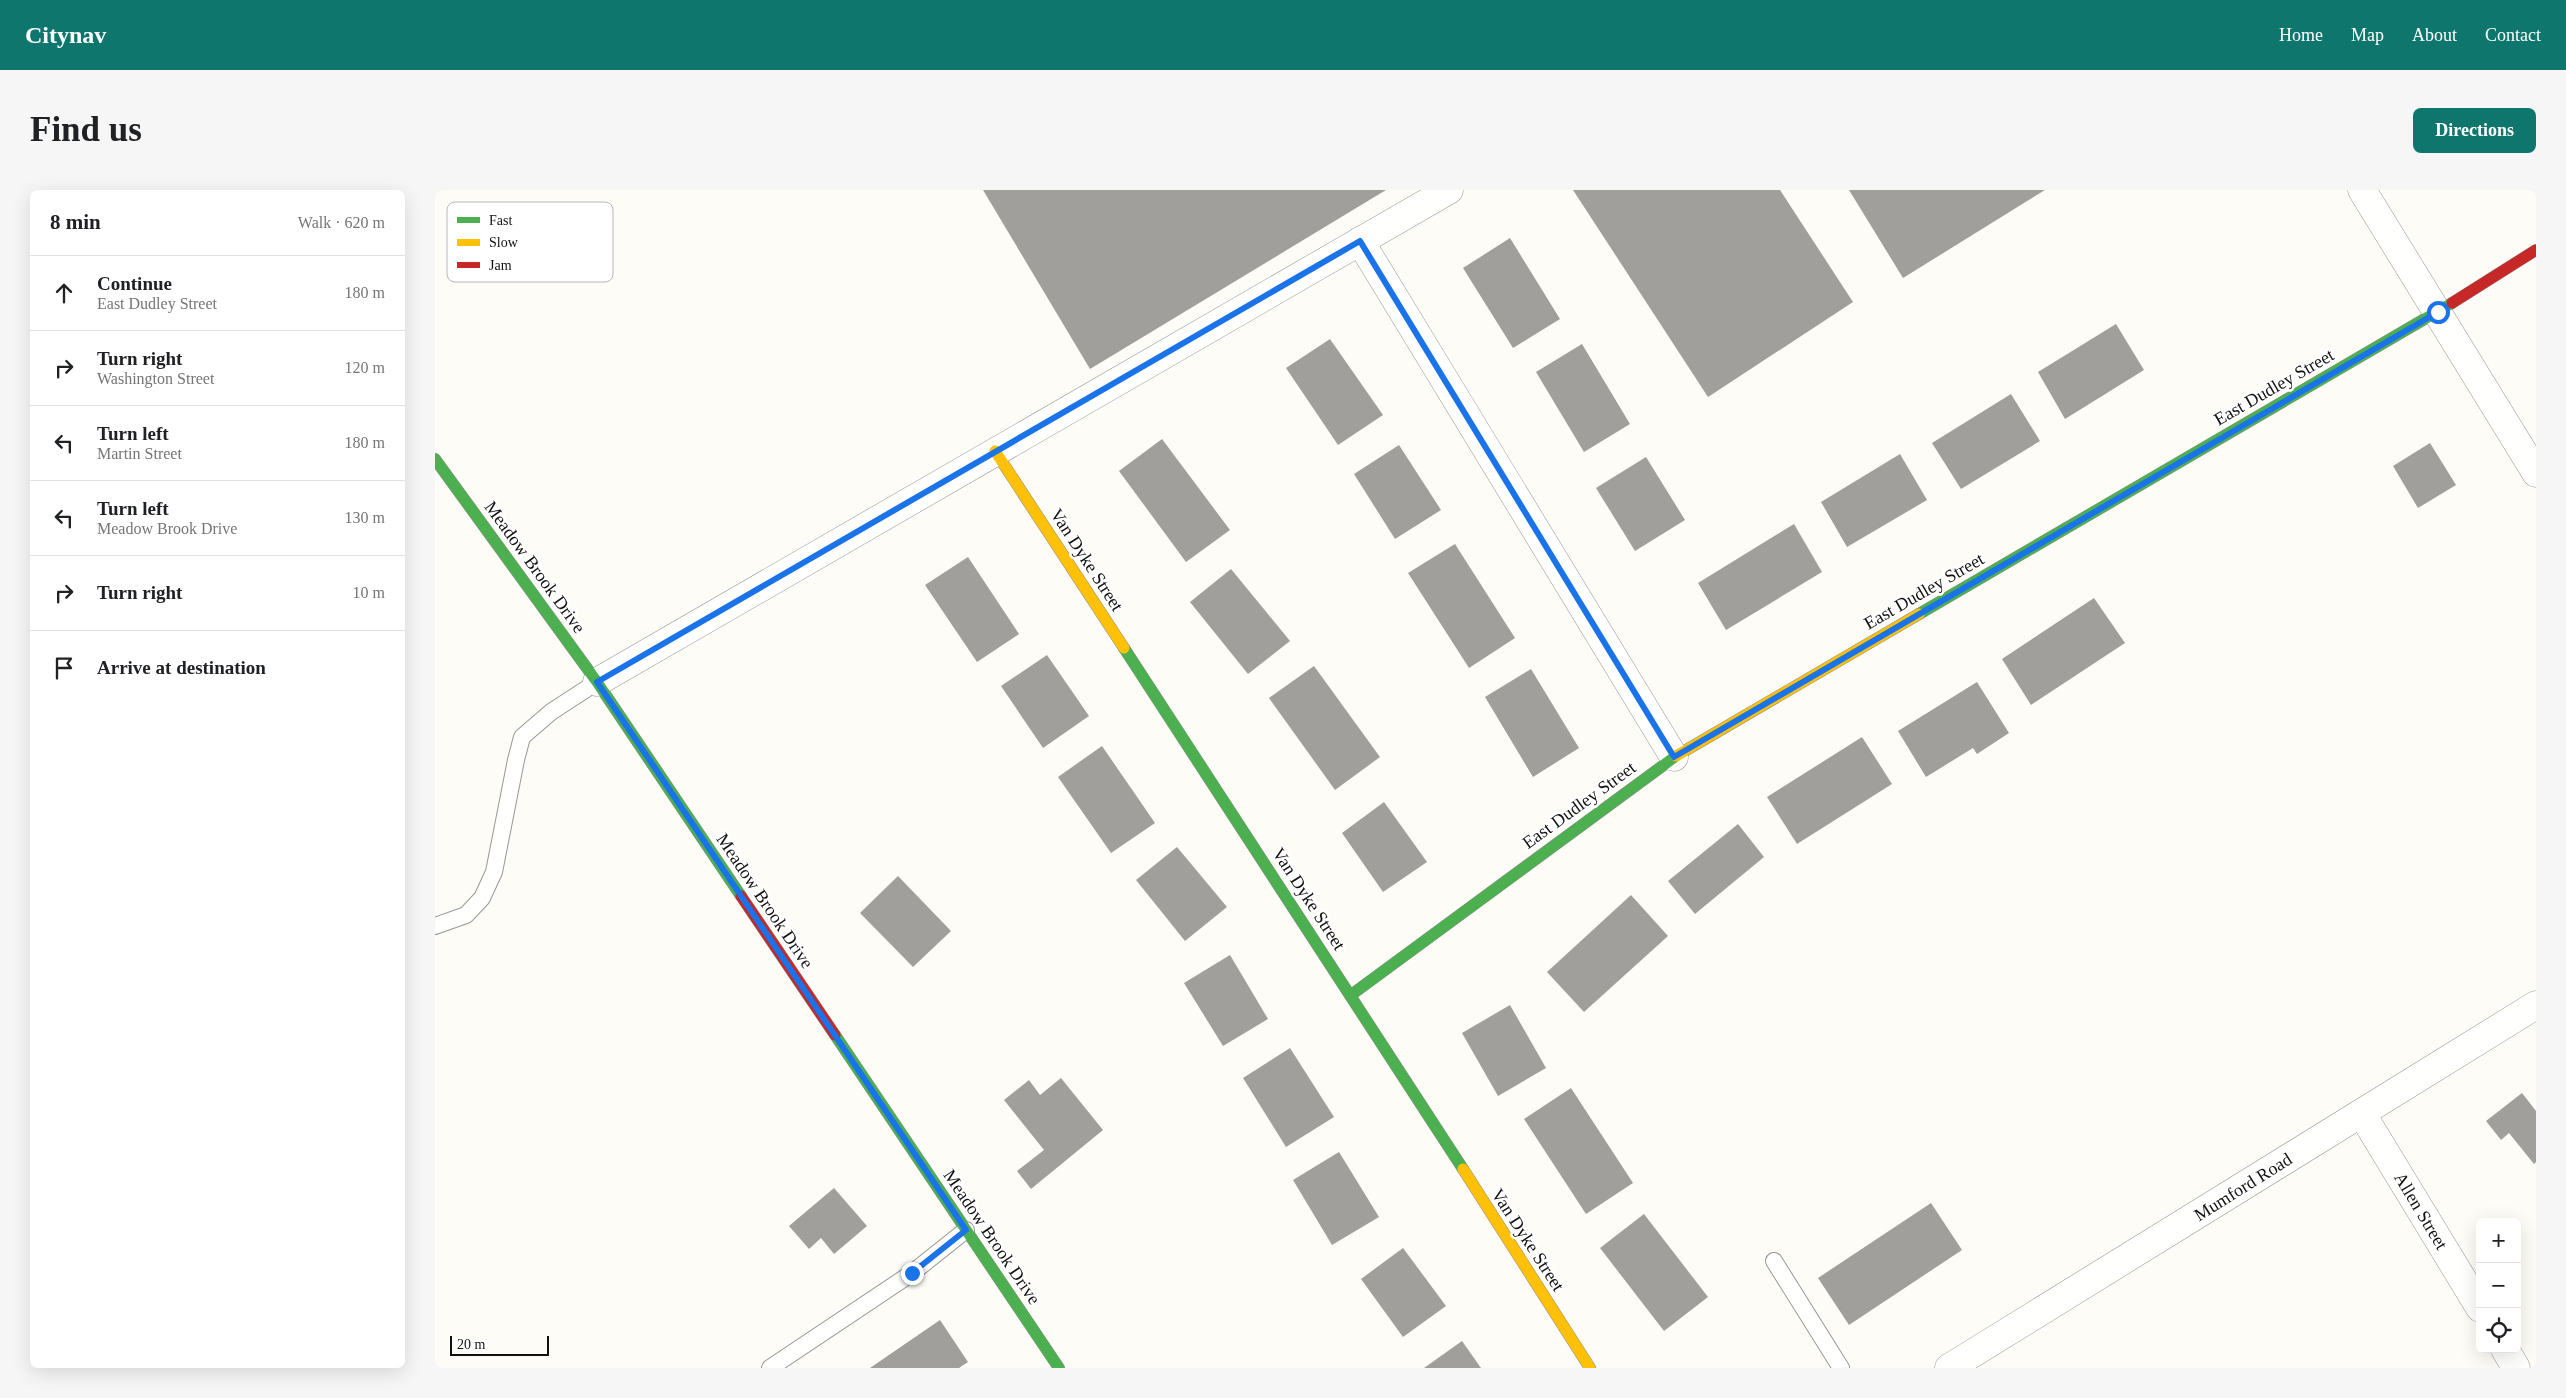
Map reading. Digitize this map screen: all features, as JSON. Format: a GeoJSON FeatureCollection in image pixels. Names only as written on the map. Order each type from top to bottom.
{"type":"FeatureCollection","features":[{"type":"Feature","properties":{"kind":"street"},"geometry":{"type":"LineString","coordinates":[[597,682],[1449,190]]}},
{"type":"Feature","properties":{"kind":"street"},"geometry":{"type":"LineString","coordinates":[[2363,190],[2536,473]]}},
{"type":"Feature","properties":{"kind":"street"},"geometry":{"type":"LineString","coordinates":[[1360,241],[1674,757]]}},
{"type":"Feature","properties":{"kind":"street","name":"East Dudley Street"},"geometry":{"type":"LineString","coordinates":[[1351,995],[1674,757],[2438,312],[2536,250]]}},
{"type":"Feature","properties":{"kind":"street","name":"Van Dyke Street"},"geometry":{"type":"LineString","coordinates":[[995,451],[1351,995],[1589,1368]]}},
{"type":"Feature","properties":{"kind":"street","name":"Meadow Brook Drive"},"geometry":{"type":"LineString","coordinates":[[435,460],[597,682],[1059,1368]]}},
{"type":"Feature","properties":{"kind":"street","name":"Mumford Road"},"geometry":{"type":"LineString","coordinates":[[1949,1368],[2362,1114],[2536,1004]]}},
{"type":"Feature","properties":{"kind":"street","name":"Allen Street"},"geometry":{"type":"LineString","coordinates":[[2362,1114],[2476,1301]]}},
{"type":"Feature","properties":{"kind":"street"},"geometry":{"type":"LineString","coordinates":[[2507,1353],[2516,1368]]}},
{"type":"Feature","properties":{"kind":"lane"},"geometry":{"type":"LineString","coordinates":[[435,926],[466,915],[482,898],[494,872],[515,760],[522,737],[551,712],[597,682]]}},
{"type":"Feature","properties":{"kind":"lane"},"geometry":{"type":"LineString","coordinates":[[770,1368],[912,1273],[966,1230]]}},
{"type":"Feature","properties":{"kind":"lane"},"geometry":{"type":"LineString","coordinates":[[1774,1261],[1841,1368]]}},
{"type":"Feature","properties":{"kind":"building"},"geometry":{"type":"Polygon","coordinates":[[[983,190],[1386,190],[1090,369],[983,190]]]}},
{"type":"Feature","properties":{"kind":"building"},"geometry":{"type":"Polygon","coordinates":[[[1573,190],[1780,190],[1853,302],[1708,397],[1573,190]]]}},
{"type":"Feature","properties":{"kind":"building"},"geometry":{"type":"Polygon","coordinates":[[[1849,190],[2045,190],[1903,278],[1849,190]]]}},
{"type":"Feature","properties":{"kind":"building"},"geometry":{"type":"Polygon","coordinates":[[[1510,238],[1560,319],[1513,348],[1463,268],[1510,238]]]}},
{"type":"Feature","properties":{"kind":"building"},"geometry":{"type":"Polygon","coordinates":[[[2116,324],[2144,370],[2065,419],[2038,372],[2116,324]]]}},
{"type":"Feature","properties":{"kind":"building"},"geometry":{"type":"Polygon","coordinates":[[[1330,339],[1383,415],[1338,445],[1286,368],[1330,339]]]}},
{"type":"Feature","properties":{"kind":"building"},"geometry":{"type":"Polygon","coordinates":[[[1582,344],[1630,424],[1584,452],[1536,372],[1582,344]]]}},
{"type":"Feature","properties":{"kind":"building"},"geometry":{"type":"Polygon","coordinates":[[[2011,394],[2040,441],[1961,489],[1932,443],[2011,394]]]}},
{"type":"Feature","properties":{"kind":"building"},"geometry":{"type":"Polygon","coordinates":[[[1162,439],[1230,530],[1186,562],[1119,471],[1162,439]]]}},
{"type":"Feature","properties":{"kind":"building"},"geometry":{"type":"Polygon","coordinates":[[[2430,443],[2456,485],[2418,508],[2393,466],[2430,443]]]}},
{"type":"Feature","properties":{"kind":"building"},"geometry":{"type":"Polygon","coordinates":[[[1399,445],[1441,510],[1395,539],[1354,474],[1399,445]]]}},
{"type":"Feature","properties":{"kind":"building"},"geometry":{"type":"Polygon","coordinates":[[[1900,454],[1927,500],[1847,547],[1821,502],[1900,454]]]}},
{"type":"Feature","properties":{"kind":"building"},"geometry":{"type":"Polygon","coordinates":[[[1646,457],[1685,520],[1635,551],[1596,488],[1646,457]]]}},
{"type":"Feature","properties":{"kind":"building"},"geometry":{"type":"Polygon","coordinates":[[[1794,524],[1822,572],[1726,630],[1698,583],[1794,524]]]}},
{"type":"Feature","properties":{"kind":"building"},"geometry":{"type":"Polygon","coordinates":[[[1455,544],[1515,638],[1469,668],[1408,573],[1455,544]]]}},
{"type":"Feature","properties":{"kind":"building"},"geometry":{"type":"Polygon","coordinates":[[[968,557],[1019,634],[977,662],[925,585],[968,557]]]}},
{"type":"Feature","properties":{"kind":"building"},"geometry":{"type":"Polygon","coordinates":[[[1231,569],[1290,641],[1248,674],[1190,602],[1231,569]]]}},
{"type":"Feature","properties":{"kind":"building"},"geometry":{"type":"Polygon","coordinates":[[[2094,598],[2125,643],[2031,705],[2002,659],[2094,598]]]}},
{"type":"Feature","properties":{"kind":"building"},"geometry":{"type":"Polygon","coordinates":[[[1047,655],[1089,716],[1043,748],[1001,686],[1047,655]]]}},
{"type":"Feature","properties":{"kind":"building"},"geometry":{"type":"Polygon","coordinates":[[[1314,666],[1380,757],[1335,790],[1269,698],[1314,666]]]}},
{"type":"Feature","properties":{"kind":"building"},"geometry":{"type":"Polygon","coordinates":[[[1531,669],[1579,748],[1533,777],[1485,697],[1531,669]]]}},
{"type":"Feature","properties":{"kind":"building"},"geometry":{"type":"Polygon","coordinates":[[[1977,682],[2009,733],[1977,754],[1973,748],[1926,777],[1898,731],[1977,682]]]}},
{"type":"Feature","properties":{"kind":"building"},"geometry":{"type":"Polygon","coordinates":[[[1862,737],[1892,784],[1797,844],[1767,797],[1862,737]]]}},
{"type":"Feature","properties":{"kind":"building"},"geometry":{"type":"Polygon","coordinates":[[[1102,746],[1155,823],[1111,853],[1058,777],[1102,746]]]}},
{"type":"Feature","properties":{"kind":"building"},"geometry":{"type":"Polygon","coordinates":[[[1384,802],[1427,862],[1383,892],[1342,833],[1384,802]]]}},
{"type":"Feature","properties":{"kind":"building"},"geometry":{"type":"Polygon","coordinates":[[[1738,824],[1764,857],[1695,914],[1668,881],[1738,824]]]}},
{"type":"Feature","properties":{"kind":"building"},"geometry":{"type":"Polygon","coordinates":[[[1177,847],[1227,907],[1185,941],[1136,880],[1177,847]]]}},
{"type":"Feature","properties":{"kind":"building"},"geometry":{"type":"Polygon","coordinates":[[[898,876],[951,931],[913,967],[860,913],[898,876]]]}},
{"type":"Feature","properties":{"kind":"building"},"geometry":{"type":"Polygon","coordinates":[[[1631,895],[1668,936],[1584,1012],[1547,972],[1631,895]]]}},
{"type":"Feature","properties":{"kind":"building"},"geometry":{"type":"Polygon","coordinates":[[[1230,955],[1268,1019],[1223,1046],[1184,983],[1230,955]]]}},
{"type":"Feature","properties":{"kind":"building"},"geometry":{"type":"Polygon","coordinates":[[[1510,1005],[1546,1068],[1498,1096],[1462,1033],[1510,1005]]]}},
{"type":"Feature","properties":{"kind":"building"},"geometry":{"type":"Polygon","coordinates":[[[1290,1048],[1334,1117],[1286,1147],[1243,1078],[1290,1048]]]}},
{"type":"Feature","properties":{"kind":"building"},"geometry":{"type":"Polygon","coordinates":[[[1061,1078],[1103,1130],[1031,1189],[1017,1171],[1044,1150],[1004,1100],[1029,1080],[1040,1095],[1061,1078]]]}},
{"type":"Feature","properties":{"kind":"building"},"geometry":{"type":"Polygon","coordinates":[[[1571,1088],[1633,1183],[1586,1214],[1524,1119],[1571,1088]]]}},
{"type":"Feature","properties":{"kind":"building"},"geometry":{"type":"Polygon","coordinates":[[[2522,1093],[2536,1111],[2536,1162],[2534,1164],[2509,1133],[2501,1140],[2486,1121],[2522,1093]]]}},
{"type":"Feature","properties":{"kind":"building"},"geometry":{"type":"Polygon","coordinates":[[[1339,1152],[1379,1217],[1332,1245],[1293,1180],[1339,1152]]]}},
{"type":"Feature","properties":{"kind":"building"},"geometry":{"type":"Polygon","coordinates":[[[834,1188],[867,1226],[834,1254],[821,1238],[809,1249],[789,1226],[834,1188]]]}},
{"type":"Feature","properties":{"kind":"building"},"geometry":{"type":"Polygon","coordinates":[[[1931,1203],[1962,1250],[1849,1325],[1818,1278],[1931,1203]]]}},
{"type":"Feature","properties":{"kind":"building"},"geometry":{"type":"Polygon","coordinates":[[[1644,1214],[1708,1297],[1664,1331],[1600,1248],[1644,1214]]]}},
{"type":"Feature","properties":{"kind":"building"},"geometry":{"type":"Polygon","coordinates":[[[1403,1248],[1446,1306],[1403,1337],[1361,1279],[1403,1248]]]}},
{"type":"Feature","properties":{"kind":"building"},"geometry":{"type":"Polygon","coordinates":[[[940,1320],[968,1362],[959,1368],[870,1368],[940,1320]]]}},
{"type":"Feature","properties":{"kind":"building"},"geometry":{"type":"Polygon","coordinates":[[[1462,1341],[1481,1368],[1424,1368],[1462,1341]]]}},
{"type":"Feature","properties":{"kind":"traffic: fast"},"geometry":{"type":"LineString","coordinates":[[1919,614],[2452,303]]}},
{"type":"Feature","properties":{"kind":"traffic: fast"},"geometry":{"type":"LineString","coordinates":[[435,459],[597,682],[741,896]]}},
{"type":"Feature","properties":{"kind":"traffic: fast"},"geometry":{"type":"LineString","coordinates":[[1124,648],[1463,1169]]}},
{"type":"Feature","properties":{"kind":"traffic: fast"},"geometry":{"type":"LineString","coordinates":[[1351,995],[1676,756]]}},
{"type":"Feature","properties":{"kind":"traffic: fast"},"geometry":{"type":"LineString","coordinates":[[835,1035],[1059,1368]]}},
{"type":"Feature","properties":{"kind":"traffic: slow"},"geometry":{"type":"LineString","coordinates":[[995,451],[1124,648]]}},
{"type":"Feature","properties":{"kind":"traffic: slow"},"geometry":{"type":"LineString","coordinates":[[1676,756],[1919,614]]}},
{"type":"Feature","properties":{"kind":"traffic: slow"},"geometry":{"type":"LineString","coordinates":[[1463,1169],[1590,1368]]}},
{"type":"Feature","properties":{"kind":"traffic: jam"},"geometry":{"type":"LineString","coordinates":[[2452,303],[2536,250]]}},
{"type":"Feature","properties":{"kind":"traffic: jam"},"geometry":{"type":"LineString","coordinates":[[741,896],[835,1035]]}},
{"type":"Feature","properties":{"kind":"route"},"geometry":{"type":"LineString","coordinates":[[912,1273],[966,1230],[597,682],[1360,241],[1674,757],[2438,312]]}}]}
